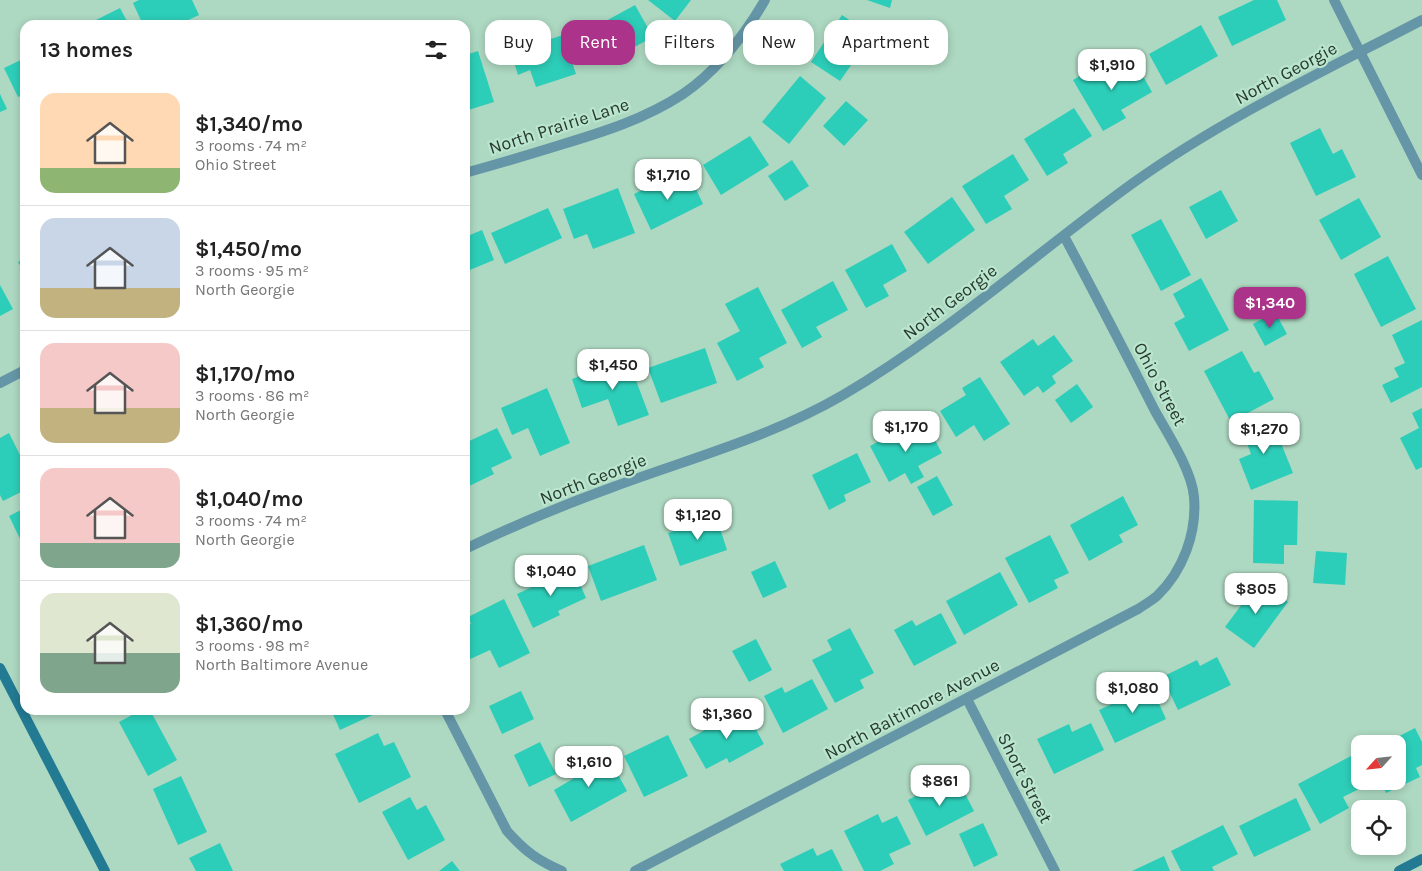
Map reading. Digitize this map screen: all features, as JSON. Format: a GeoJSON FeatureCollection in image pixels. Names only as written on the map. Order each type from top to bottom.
{"type":"FeatureCollection","features":[{"type":"Feature","properties":{"kind":"main road"},"geometry":{"type":"LineString","coordinates":[[0,668],[20,707]]}},
{"type":"Feature","properties":{"kind":"main road"},"geometry":{"type":"LineString","coordinates":[[24,715],[105,871]]}},
{"type":"Feature","properties":{"kind":"main road"},"geometry":{"type":"LineString","coordinates":[[1399,871],[1422,860]]}},
{"type":"Feature","properties":{"kind":"street","name":"North Prairie Lane"},"geometry":{"type":"LineString","coordinates":[[470,172],[610,130],[646,115],[683,93],[700,80],[729,52],[750,25],[765,0]]}},
{"type":"Feature","properties":{"kind":"street"},"geometry":{"type":"LineString","coordinates":[[1334,0],[1422,175]]}},
{"type":"Feature","properties":{"kind":"street","name":"North Georgie"},"geometry":{"type":"LineString","coordinates":[[470,547],[496,534],[610,488],[711,454],[772,430],[841,396],[899,361],[1132,184],[1200,139],[1264,101],[1422,20]]}},
{"type":"Feature","properties":{"kind":"street","name":"Ohio Street"},"geometry":{"type":"LineString","coordinates":[[1064,236],[1170,438],[1192,485],[1194,498],[1193,522],[1185,556]]}},
{"type":"Feature","properties":{"kind":"street"},"geometry":{"type":"LineString","coordinates":[[0,383],[20,373]]}},
{"type":"Feature","properties":{"kind":"street","name":"North Baltimore Avenue"},"geometry":{"type":"LineString","coordinates":[[635,871],[1138,609],[1156,596],[1176,573],[1185,556]]}},
{"type":"Feature","properties":{"kind":"street","name":"Short Street"},"geometry":{"type":"LineString","coordinates":[[967,699],[1055,871]]}},
{"type":"Feature","properties":{"kind":"street"},"geometry":{"type":"LineString","coordinates":[[448,715],[508,832],[539,861],[562,871]]}},
{"type":"Feature","properties":{"kind":"building"},"geometry":{"type":"Polygon","coordinates":[[[139,0],[192,0],[199,15],[188,20],[141,20],[133,3],[139,0]]]}},
{"type":"Feature","properties":{"kind":"building"},"geometry":{"type":"Polygon","coordinates":[[[648,0],[691,0],[676,20],[648,0]]]}},
{"type":"Feature","properties":{"kind":"building"},"geometry":{"type":"Polygon","coordinates":[[[867,0],[892,0],[890,8],[867,0]]]}},
{"type":"Feature","properties":{"kind":"building"},"geometry":{"type":"Polygon","coordinates":[[[1254,0],[1277,0],[1286,20],[1232,46],[1218,17],[1254,0]]]}},
{"type":"Feature","properties":{"kind":"building"},"geometry":{"type":"Polygon","coordinates":[[[635,5],[645,23],[645,41],[635,47],[635,20],[608,20],[635,5]]]}},
{"type":"Feature","properties":{"kind":"building"},"geometry":{"type":"Polygon","coordinates":[[[120,8],[126,20],[96,20],[120,8]]]}},
{"type":"Feature","properties":{"kind":"building"},"geometry":{"type":"Polygon","coordinates":[[[842,15],[850,20],[839,20],[842,15]]]}},
{"type":"Feature","properties":{"kind":"building"},"geometry":{"type":"Polygon","coordinates":[[[1201,25],[1218,56],[1166,85],[1149,54],[1201,25]]]}},
{"type":"Feature","properties":{"kind":"building"},"geometry":{"type":"Polygon","coordinates":[[[561,36],[561,65],[573,65],[576,74],[536,87],[530,70],[518,75],[515,65],[551,65],[551,39],[561,36]]]}},
{"type":"Feature","properties":{"kind":"building"},"geometry":{"type":"Polygon","coordinates":[[[824,42],[824,65],[851,65],[840,81],[814,64],[814,57],[824,42]]]}},
{"type":"Feature","properties":{"kind":"building"},"geometry":{"type":"Polygon","coordinates":[[[478,51],[494,102],[470,109],[470,53],[478,51]]]}},
{"type":"Feature","properties":{"kind":"building"},"geometry":{"type":"Polygon","coordinates":[[[1109,59],[1117,73],[1135,62],[1152,92],[1121,110],[1126,118],[1103,131],[1073,80],[1109,59]]]}},
{"type":"Feature","properties":{"kind":"building"},"geometry":{"type":"Polygon","coordinates":[[[20,60],[20,96],[18,97],[4,68],[20,60]]]}},
{"type":"Feature","properties":{"kind":"building"},"geometry":{"type":"Polygon","coordinates":[[[800,76],[826,98],[789,144],[762,122],[800,76]]]}},
{"type":"Feature","properties":{"kind":"building"},"geometry":{"type":"Polygon","coordinates":[[[0,94],[7,109],[0,112],[0,94]]]}},
{"type":"Feature","properties":{"kind":"building"},"geometry":{"type":"Polygon","coordinates":[[[846,101],[868,120],[844,146],[823,126],[846,101]]]}},
{"type":"Feature","properties":{"kind":"building"},"geometry":{"type":"Polygon","coordinates":[[[1074,108],[1092,136],[1063,154],[1068,163],[1047,176],[1024,139],[1074,108]]]}},
{"type":"Feature","properties":{"kind":"building"},"geometry":{"type":"Polygon","coordinates":[[[1320,128],[1333,154],[1342,149],[1356,177],[1316,196],[1290,143],[1320,128]]]}},
{"type":"Feature","properties":{"kind":"building"},"geometry":{"type":"Polygon","coordinates":[[[750,136],[769,165],[721,195],[703,165],[750,136]]]}},
{"type":"Feature","properties":{"kind":"building"},"geometry":{"type":"Polygon","coordinates":[[[1013,154],[1029,180],[1004,196],[1012,209],[986,224],[962,186],[1013,154]]]}},
{"type":"Feature","properties":{"kind":"building"},"geometry":{"type":"Polygon","coordinates":[[[792,160],[809,186],[785,201],[768,176],[792,160]]]}},
{"type":"Feature","properties":{"kind":"building"},"geometry":{"type":"Polygon","coordinates":[[[690,176],[703,204],[651,230],[634,194],[669,177],[673,185],[690,176]]]}},
{"type":"Feature","properties":{"kind":"building"},"geometry":{"type":"Polygon","coordinates":[[[618,188],[635,233],[593,249],[587,234],[574,239],[563,209],[618,188]]]}},
{"type":"Feature","properties":{"kind":"building"},"geometry":{"type":"Polygon","coordinates":[[[1221,190],[1238,221],[1206,239],[1189,207],[1221,190]]]}},
{"type":"Feature","properties":{"kind":"building"},"geometry":{"type":"Polygon","coordinates":[[[952,197],[975,230],[928,264],[904,232],[952,197]]]}},
{"type":"Feature","properties":{"kind":"building"},"geometry":{"type":"Polygon","coordinates":[[[1359,198],[1381,237],[1341,260],[1319,220],[1359,198]]]}},
{"type":"Feature","properties":{"kind":"building"},"geometry":{"type":"Polygon","coordinates":[[[548,208],[562,238],[505,264],[491,233],[548,208]]]}},
{"type":"Feature","properties":{"kind":"building"},"geometry":{"type":"Polygon","coordinates":[[[1161,219],[1191,275],[1161,291],[1131,235],[1161,219]]]}},
{"type":"Feature","properties":{"kind":"building"},"geometry":{"type":"Polygon","coordinates":[[[482,230],[494,260],[470,270],[470,235],[482,230]]]}},
{"type":"Feature","properties":{"kind":"building"},"geometry":{"type":"Polygon","coordinates":[[[892,244],[907,271],[883,285],[889,296],[866,308],[845,270],[892,244]]]}},
{"type":"Feature","properties":{"kind":"building"},"geometry":{"type":"Polygon","coordinates":[[[1388,256],[1416,309],[1381,327],[1354,274],[1388,256]]]}},
{"type":"Feature","properties":{"kind":"building"},"geometry":{"type":"Polygon","coordinates":[[[1201,278],[1229,330],[1189,351],[1174,323],[1185,317],[1173,294],[1201,278]]]}},
{"type":"Feature","properties":{"kind":"building"},"geometry":{"type":"Polygon","coordinates":[[[833,281],[848,310],[816,327],[822,337],[802,348],[781,310],[833,281]]]}},
{"type":"Feature","properties":{"kind":"building"},"geometry":{"type":"Polygon","coordinates":[[[0,285],[13,309],[0,316],[0,285]]]}},
{"type":"Feature","properties":{"kind":"building"},"geometry":{"type":"Polygon","coordinates":[[[758,287],[787,343],[759,358],[764,367],[737,381],[717,343],[740,331],[725,304],[758,287]]]}},
{"type":"Feature","properties":{"kind":"building"},"geometry":{"type":"Polygon","coordinates":[[[1275,312],[1287,334],[1265,346],[1253,324],[1275,312]]]}},
{"type":"Feature","properties":{"kind":"building"},"geometry":{"type":"Polygon","coordinates":[[[1422,320],[1422,387],[1391,403],[1382,385],[1399,377],[1394,368],[1405,363],[1392,335],[1422,320]]]}},
{"type":"Feature","properties":{"kind":"building"},"geometry":{"type":"Polygon","coordinates":[[[1054,335],[1073,361],[1052,376],[1056,383],[1043,393],[1038,386],[1024,396],[1000,362],[1033,339],[1038,346],[1054,335]]]}},
{"type":"Feature","properties":{"kind":"building"},"geometry":{"type":"Polygon","coordinates":[[[705,348],[717,383],[661,403],[648,368],[705,348]]]}},
{"type":"Feature","properties":{"kind":"building"},"geometry":{"type":"Polygon","coordinates":[[[1242,351],[1254,373],[1259,371],[1274,399],[1231,422],[1204,371],[1242,351]]]}},
{"type":"Feature","properties":{"kind":"building"},"geometry":{"type":"Polygon","coordinates":[[[628,359],[649,415],[618,426],[608,399],[582,408],[572,379],[628,359]]]}},
{"type":"Feature","properties":{"kind":"building"},"geometry":{"type":"Polygon","coordinates":[[[980,377],[1010,424],[984,441],[974,425],[956,437],[940,411],[966,395],[962,388],[980,377]]]}},
{"type":"Feature","properties":{"kind":"building"},"geometry":{"type":"Polygon","coordinates":[[[1077,384],[1093,407],[1071,423],[1055,400],[1077,384]]]}},
{"type":"Feature","properties":{"kind":"building"},"geometry":{"type":"Polygon","coordinates":[[[547,388],[570,443],[540,456],[528,428],[512,435],[501,408],[547,388]]]}},
{"type":"Feature","properties":{"kind":"building"},"geometry":{"type":"Polygon","coordinates":[[[1422,408],[1422,467],[1416,470],[1400,438],[1419,428],[1412,413],[1422,408]]]}},
{"type":"Feature","properties":{"kind":"building"},"geometry":{"type":"Polygon","coordinates":[[[1271,418],[1293,473],[1251,490],[1239,459],[1251,454],[1242,430],[1271,418]]]}},
{"type":"Feature","properties":{"kind":"building"},"geometry":{"type":"Polygon","coordinates":[[[926,424],[942,453],[918,466],[924,477],[911,484],[905,473],[889,482],[870,446],[904,428],[908,434],[926,424]]]}},
{"type":"Feature","properties":{"kind":"building"},"geometry":{"type":"Polygon","coordinates":[[[497,428],[512,458],[491,468],[494,474],[470,486],[470,441],[497,428]]]}},
{"type":"Feature","properties":{"kind":"building"},"geometry":{"type":"Polygon","coordinates":[[[9,433],[20,455],[20,492],[3,501],[0,495],[0,438],[9,433]]]}},
{"type":"Feature","properties":{"kind":"building"},"geometry":{"type":"Polygon","coordinates":[[[857,453],[871,482],[844,495],[846,501],[829,510],[812,475],[857,453]]]}},
{"type":"Feature","properties":{"kind":"building"},"geometry":{"type":"Polygon","coordinates":[[[937,476],[953,505],[933,516],[917,487],[937,476]]]}},
{"type":"Feature","properties":{"kind":"building"},"geometry":{"type":"Polygon","coordinates":[[[1123,496],[1138,525],[1119,535],[1123,542],[1089,561],[1070,525],[1123,496]]]}},
{"type":"Feature","properties":{"kind":"building"},"geometry":{"type":"Polygon","coordinates":[[[1254,500],[1298,501],[1297,545],[1284,545],[1284,564],[1253,563],[1254,500]]]}},
{"type":"Feature","properties":{"kind":"building"},"geometry":{"type":"Polygon","coordinates":[[[20,510],[20,539],[9,516],[20,510]]]}},
{"type":"Feature","properties":{"kind":"building"},"geometry":{"type":"Polygon","coordinates":[[[716,516],[727,550],[680,566],[668,533],[716,516]]]}},
{"type":"Feature","properties":{"kind":"building"},"geometry":{"type":"Polygon","coordinates":[[[1050,535],[1069,573],[1054,580],[1058,588],[1029,603],[1005,558],[1050,535]]]}},
{"type":"Feature","properties":{"kind":"building"},"geometry":{"type":"Polygon","coordinates":[[[644,545],[657,580],[601,601],[588,566],[644,545]]]}},
{"type":"Feature","properties":{"kind":"building"},"geometry":{"type":"Polygon","coordinates":[[[1316,551],[1347,553],[1345,585],[1313,583],[1316,551]]]}},
{"type":"Feature","properties":{"kind":"building"},"geometry":{"type":"Polygon","coordinates":[[[775,561],[787,587],[763,598],[751,572],[775,561]]]}},
{"type":"Feature","properties":{"kind":"building"},"geometry":{"type":"Polygon","coordinates":[[[573,568],[586,598],[558,611],[560,615],[533,628],[517,594],[573,568]]]}},
{"type":"Feature","properties":{"kind":"building"},"geometry":{"type":"Polygon","coordinates":[[[1000,572],[1018,605],[964,635],[946,601],[1000,572]]]}},
{"type":"Feature","properties":{"kind":"building"},"geometry":{"type":"Polygon","coordinates":[[[1259,581],[1288,602],[1254,648],[1225,627],[1259,581]]]}},
{"type":"Feature","properties":{"kind":"building"},"geometry":{"type":"Polygon","coordinates":[[[504,599],[530,653],[499,668],[490,650],[470,659],[470,616],[504,599]]]}},
{"type":"Feature","properties":{"kind":"building"},"geometry":{"type":"Polygon","coordinates":[[[941,613],[957,643],[914,666],[894,630],[912,620],[916,626],[941,613]]]}},
{"type":"Feature","properties":{"kind":"building"},"geometry":{"type":"Polygon","coordinates":[[[850,628],[874,673],[860,680],[864,688],[835,703],[812,660],[832,650],[827,640],[850,628]]]}},
{"type":"Feature","properties":{"kind":"building"},"geometry":{"type":"Polygon","coordinates":[[[756,639],[772,670],[749,682],[732,651],[756,639]]]}},
{"type":"Feature","properties":{"kind":"building"},"geometry":{"type":"Polygon","coordinates":[[[1217,657],[1231,685],[1178,710],[1162,677],[1197,660],[1200,666],[1217,657]]]}},
{"type":"Feature","properties":{"kind":"building"},"geometry":{"type":"Polygon","coordinates":[[[812,679],[828,709],[783,733],[764,696],[782,687],[785,693],[812,679]]]}},
{"type":"Feature","properties":{"kind":"building"},"geometry":{"type":"Polygon","coordinates":[[[1151,686],[1166,719],[1115,743],[1099,710],[1151,686]]]}},
{"type":"Feature","properties":{"kind":"building"},"geometry":{"type":"Polygon","coordinates":[[[521,691],[534,719],[502,734],[489,706],[521,691]]]}},
{"type":"Feature","properties":{"kind":"building"},"geometry":{"type":"Polygon","coordinates":[[[744,708],[764,744],[729,763],[727,758],[706,769],[689,739],[744,708]]]}},
{"type":"Feature","properties":{"kind":"building"},"geometry":{"type":"Polygon","coordinates":[[[132,715],[153,715],[177,760],[148,776],[119,722],[132,715]]]}},
{"type":"Feature","properties":{"kind":"building"},"geometry":{"type":"Polygon","coordinates":[[[333,715],[373,715],[340,730],[333,715]]]}},
{"type":"Feature","properties":{"kind":"building"},"geometry":{"type":"Polygon","coordinates":[[[1091,723],[1104,750],[1054,774],[1037,739],[1069,724],[1072,732],[1091,723]]]}},
{"type":"Feature","properties":{"kind":"building"},"geometry":{"type":"Polygon","coordinates":[[[1415,728],[1422,742],[1422,765],[1416,768],[1420,777],[1406,784],[1406,735],[1401,735],[1415,728]]]}},
{"type":"Feature","properties":{"kind":"building"},"geometry":{"type":"Polygon","coordinates":[[[378,733],[384,746],[394,742],[411,777],[359,803],[335,754],[378,733]]]}},
{"type":"Feature","properties":{"kind":"building"},"geometry":{"type":"Polygon","coordinates":[[[668,735],[688,776],[644,797],[624,756],[668,735]]]}},
{"type":"Feature","properties":{"kind":"building"},"geometry":{"type":"Polygon","coordinates":[[[540,742],[556,774],[529,787],[514,755],[540,742]]]}},
{"type":"Feature","properties":{"kind":"building"},"geometry":{"type":"Polygon","coordinates":[[[589,755],[596,768],[610,760],[627,791],[571,822],[554,790],[576,777],[570,765],[589,755]]]}},
{"type":"Feature","properties":{"kind":"building"},"geometry":{"type":"Polygon","coordinates":[[[1351,756],[1351,790],[1357,790],[1343,797],[1349,808],[1320,824],[1298,784],[1351,756]]]}},
{"type":"Feature","properties":{"kind":"building"},"geometry":{"type":"Polygon","coordinates":[[[181,776],[207,832],[178,845],[153,789],[181,776]]]}},
{"type":"Feature","properties":{"kind":"building"},"geometry":{"type":"Polygon","coordinates":[[[943,781],[948,791],[960,784],[974,811],[926,836],[908,800],[943,781]]]}},
{"type":"Feature","properties":{"kind":"building"},"geometry":{"type":"Polygon","coordinates":[[[410,797],[417,810],[426,805],[445,840],[408,860],[382,812],[410,797]]]}},
{"type":"Feature","properties":{"kind":"building"},"geometry":{"type":"Polygon","coordinates":[[[1296,798],[1311,830],[1254,857],[1239,826],[1296,798]]]}},
{"type":"Feature","properties":{"kind":"building"},"geometry":{"type":"Polygon","coordinates":[[[878,814],[882,823],[897,816],[911,844],[889,854],[894,864],[880,871],[864,871],[844,831],[878,814]]]}},
{"type":"Feature","properties":{"kind":"building"},"geometry":{"type":"Polygon","coordinates":[[[983,823],[998,855],[974,867],[959,834],[983,823]]]}},
{"type":"Feature","properties":{"kind":"building"},"geometry":{"type":"Polygon","coordinates":[[[1223,825],[1238,854],[1212,867],[1214,871],[1181,871],[1171,851],[1223,825]]]}},
{"type":"Feature","properties":{"kind":"building"},"geometry":{"type":"Polygon","coordinates":[[[220,843],[233,871],[196,871],[189,858],[220,843]]]}},
{"type":"Feature","properties":{"kind":"building"},"geometry":{"type":"Polygon","coordinates":[[[813,848],[817,856],[832,849],[843,871],[784,871],[780,864],[813,848]]]}},
{"type":"Feature","properties":{"kind":"building"},"geometry":{"type":"Polygon","coordinates":[[[1164,856],[1170,871],[1132,871],[1164,856]]]}},
{"type":"Feature","properties":{"kind":"building"},"geometry":{"type":"Polygon","coordinates":[[[452,861],[460,871],[439,871],[452,861]]]}}]}
